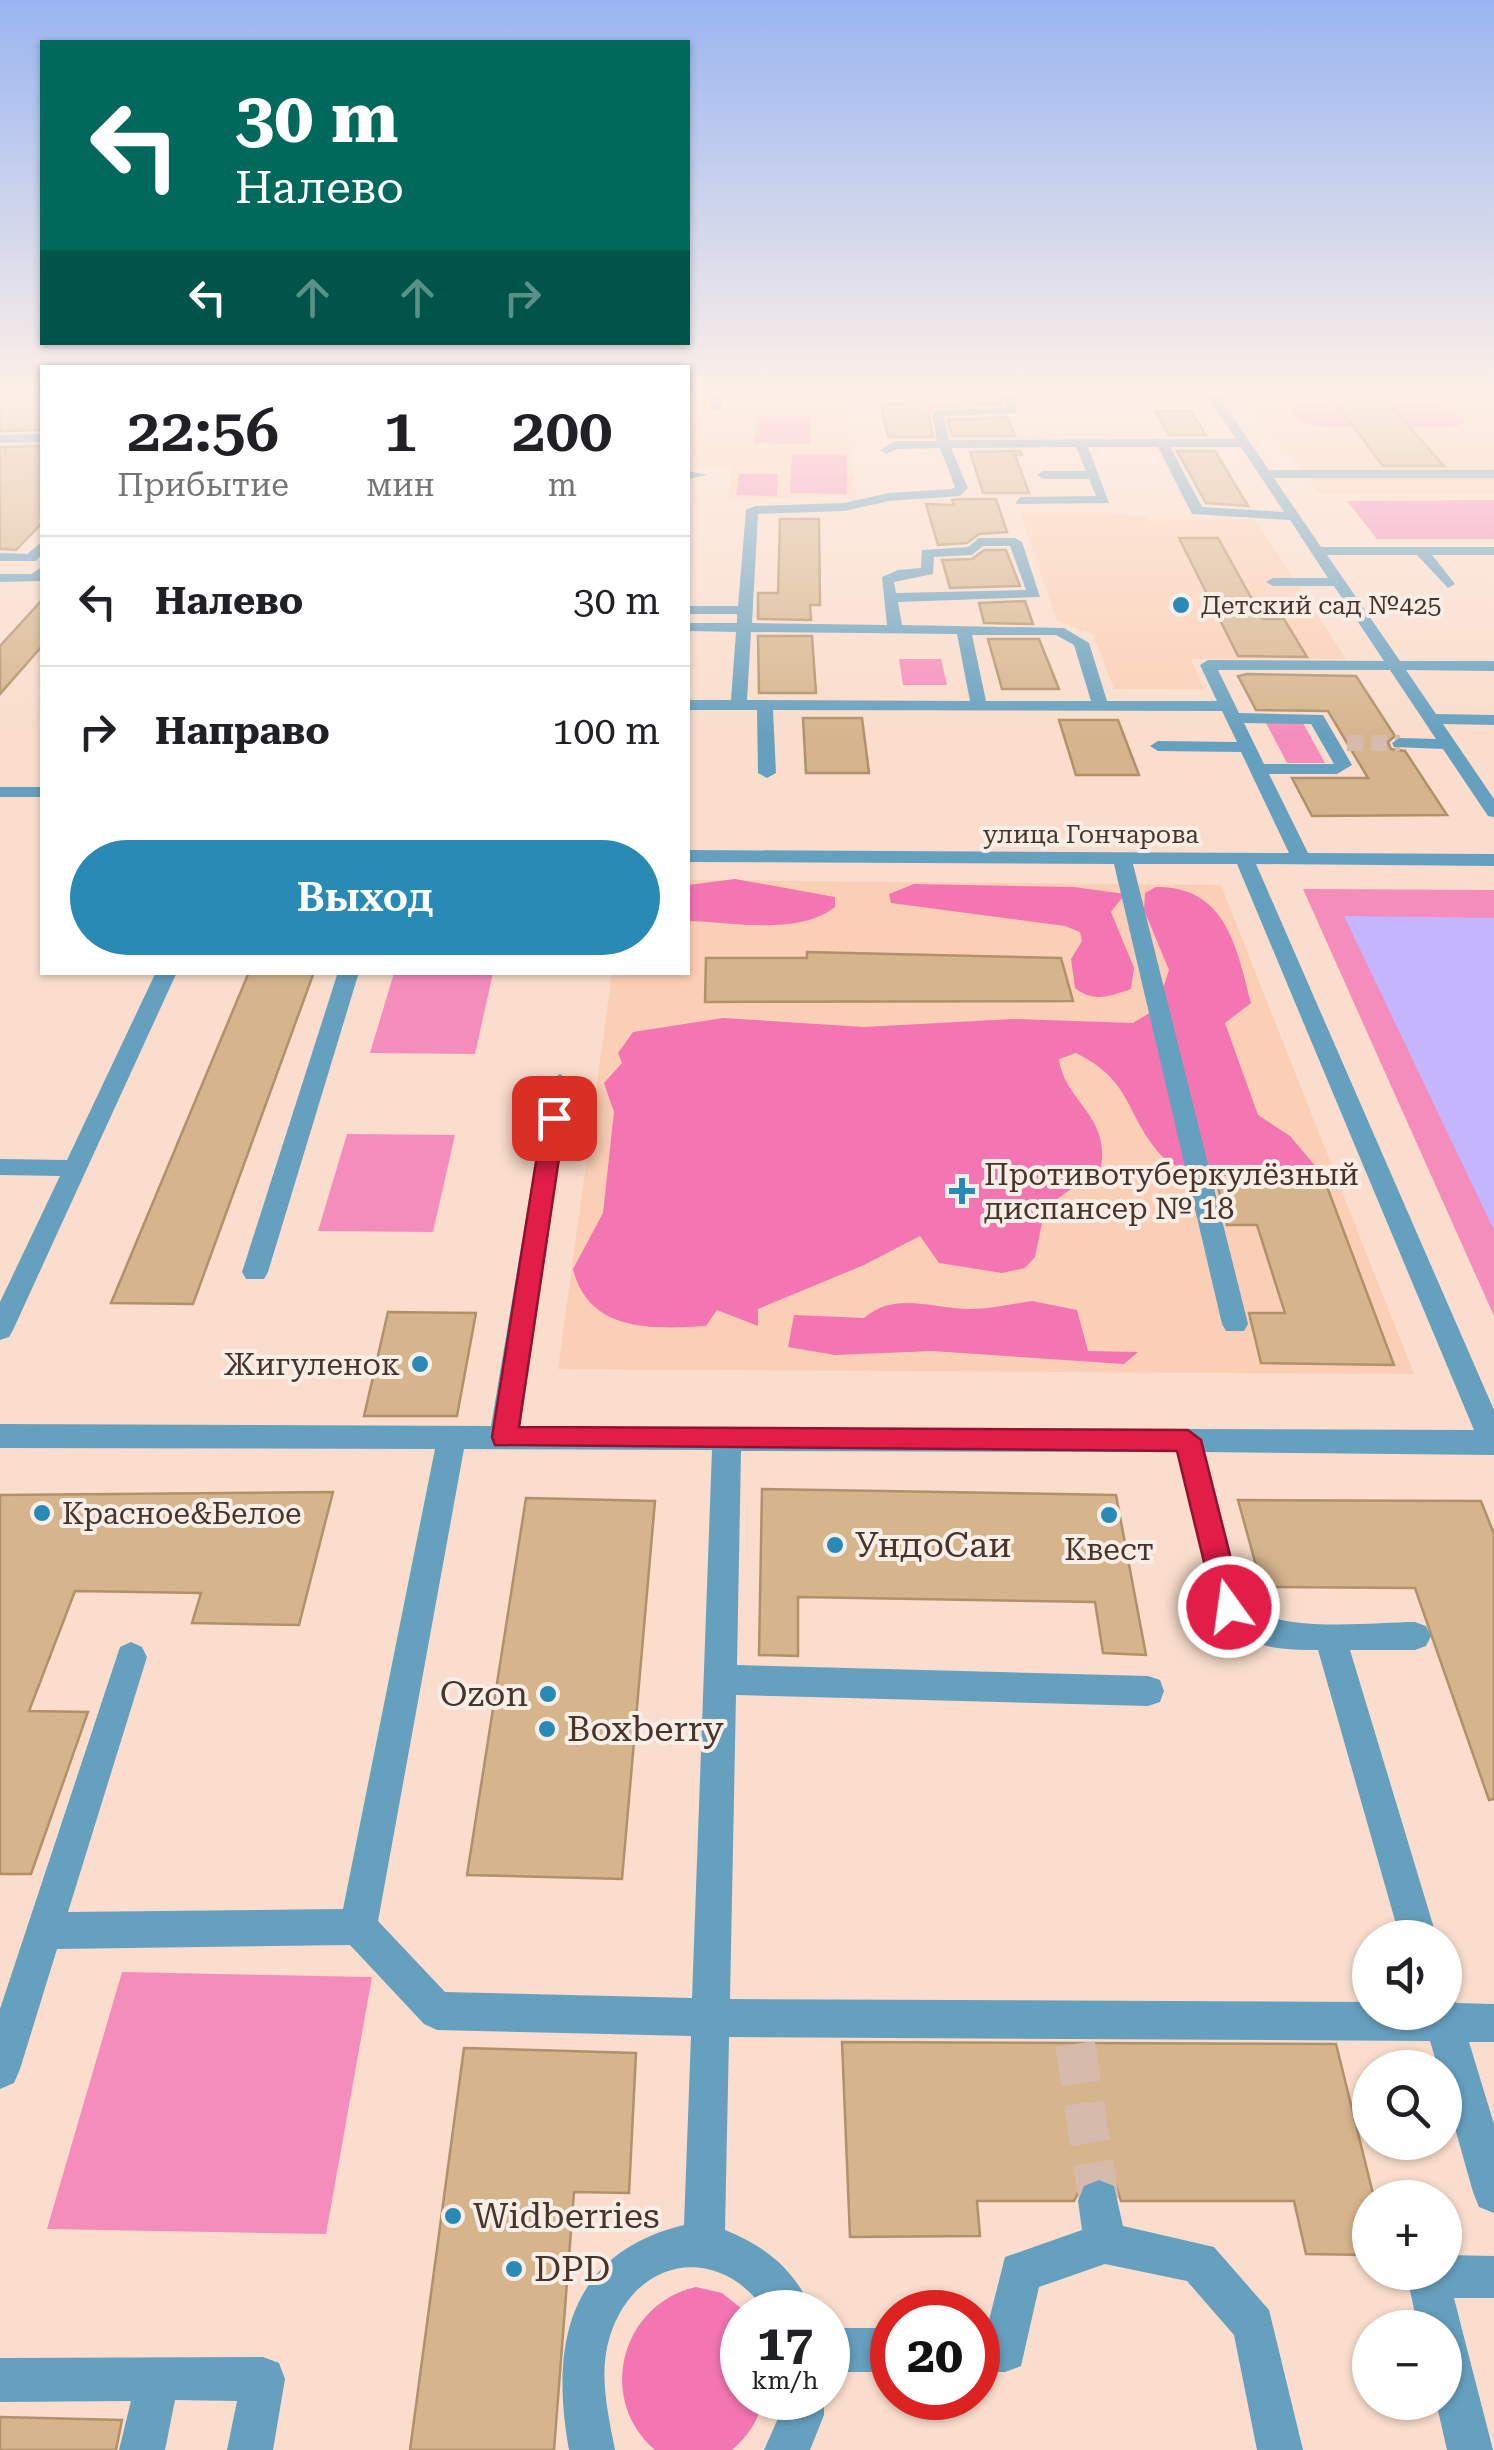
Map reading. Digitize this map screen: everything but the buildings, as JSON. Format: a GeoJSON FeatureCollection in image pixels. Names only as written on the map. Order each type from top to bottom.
{"type":"FeatureCollection","features":[{"type":"Feature","properties":{"kind":"street"},"geometry":{"type":"LineString","coordinates":[[739,705],[751,514],[756,510],[793,508]]}},
{"type":"Feature","properties":{"kind":"street"},"geometry":{"type":"LineString","coordinates":[[1195,508],[1292,516]]}},
{"type":"Feature","properties":{"kind":"street"},"geometry":{"type":"LineString","coordinates":[[1287,508],[1494,812]]}},
{"type":"Feature","properties":{"kind":"street"},"geometry":{"type":"LineString","coordinates":[[890,598],[1035,594],[1015,542],[979,542],[972,551],[927,553],[928,571],[898,574],[887,580],[895,630]]}},
{"type":"Feature","properties":{"kind":"street"},"geometry":{"type":"LineString","coordinates":[[0,557],[31,558],[40,548]]}},
{"type":"Feature","properties":{"kind":"street"},"geometry":{"type":"LineString","coordinates":[[1316,551],[1494,551]]}},
{"type":"Feature","properties":{"kind":"street"},"geometry":{"type":"LineString","coordinates":[[1421,551],[1448,584]]}},
{"type":"Feature","properties":{"kind":"street"},"geometry":{"type":"LineString","coordinates":[[0,578],[35,578],[40,573]]}},
{"type":"Feature","properties":{"kind":"street"},"geometry":{"type":"LineString","coordinates":[[1273,582],[1337,582]]}},
{"type":"Feature","properties":{"kind":"street"},"geometry":{"type":"LineString","coordinates":[[690,610],[745,610]]}},
{"type":"Feature","properties":{"kind":"street"},"geometry":{"type":"LineString","coordinates":[[690,627],[1058,631],[1081,643],[1101,706]]}},
{"type":"Feature","properties":{"kind":"street"},"geometry":{"type":"LineString","coordinates":[[964,630],[979,706]]}},
{"type":"Feature","properties":{"kind":"street"},"geometry":{"type":"LineString","coordinates":[[1302,860],[1208,665],[1494,666]]}},
{"type":"Feature","properties":{"kind":"street"},"geometry":{"type":"LineString","coordinates":[[690,705],[1101,706],[1231,712],[1316,720],[1339,743],[1342,768],[1258,769]]}},
{"type":"Feature","properties":{"kind":"street"},"geometry":{"type":"LineString","coordinates":[[765,705],[767,773]]}},
{"type":"Feature","properties":{"kind":"street"},"geometry":{"type":"LineString","coordinates":[[1430,720],[1494,720]]}},
{"type":"Feature","properties":{"kind":"street"},"geometry":{"type":"LineString","coordinates":[[1400,743],[1446,744]]}},
{"type":"Feature","properties":{"kind":"street"},"geometry":{"type":"LineString","coordinates":[[1158,746],[1247,746]]}},
{"type":"Feature","properties":{"kind":"street"},"geometry":{"type":"LineString","coordinates":[[0,792],[40,792]]}},
{"type":"Feature","properties":{"kind":"street","name":"улица Гончарова"},"geometry":{"type":"LineString","coordinates":[[690,856],[1494,860]]}},
{"type":"Feature","properties":{"kind":"street"},"geometry":{"type":"LineString","coordinates":[[1122,859],[1235,1324]]}},
{"type":"Feature","properties":{"kind":"street"},"geometry":{"type":"LineString","coordinates":[[0,1436],[1494,1442],[1245,860]]}},
{"type":"Feature","properties":{"kind":"street"},"geometry":{"type":"LineString","coordinates":[[0,1330],[167,975]]}},
{"type":"Feature","properties":{"kind":"street"},"geometry":{"type":"LineString","coordinates":[[254,1272],[349,975]]}},
{"type":"Feature","properties":{"kind":"street"},"geometry":{"type":"LineString","coordinates":[[504,1437],[560,1082]]}},
{"type":"Feature","properties":{"kind":"street"},"geometry":{"type":"LineString","coordinates":[[0,1168],[76,1168]]}},
{"type":"Feature","properties":{"kind":"street"},"geometry":{"type":"LineString","coordinates":[[358,1927],[452,1437]]}},
{"type":"Feature","properties":{"kind":"street"},"geometry":{"type":"LineString","coordinates":[[704,2242],[727,1438]]}},
{"type":"Feature","properties":{"kind":"street"},"geometry":{"type":"LineString","coordinates":[[1188,1440],[1229,1607],[1241,1625],[1266,1634],[1416,1636]]}},
{"type":"Feature","properties":{"kind":"street"},"geometry":{"type":"LineString","coordinates":[[1330,1636],[1414,1920]]}},
{"type":"Feature","properties":{"kind":"street"},"geometry":{"type":"LineString","coordinates":[[0,2069],[131,1657]]}},
{"type":"Feature","properties":{"kind":"street"},"geometry":{"type":"LineString","coordinates":[[720,1680],[1148,1690]]}},
{"type":"Feature","properties":{"kind":"street"},"geometry":{"type":"LineString","coordinates":[[44,1930],[358,1927],[436,2011],[1073,2030],[1352,2021]]}},
{"type":"Feature","properties":{"kind":"street"},"geometry":{"type":"LineString","coordinates":[[1462,2020],[1494,2023]]}},
{"type":"Feature","properties":{"kind":"street"},"geometry":{"type":"LineString","coordinates":[[1447,2030],[1494,2192]]}},
{"type":"Feature","properties":{"kind":"street"},"geometry":{"type":"LineString","coordinates":[[1098,2201],[1105,2244]]}},
{"type":"Feature","properties":{"kind":"street"},"geometry":{"type":"LineString","coordinates":[[592,2450],[579,2387],[590,2327],[618,2280],[658,2249],[704,2242],[738,2253],[768,2274],[778,2290]]}},
{"type":"Feature","properties":{"kind":"street"},"geometry":{"type":"LineString","coordinates":[[1000,2350],[1006,2350],[1020,2272],[1105,2244],[1199,2262],[1254,2325],[1280,2450]]}},
{"type":"Feature","properties":{"kind":"street"},"geometry":{"type":"LineString","coordinates":[[1436,2310],[1428,2276],[1494,2278]]}},
{"type":"Feature","properties":{"kind":"street"},"geometry":{"type":"LineString","coordinates":[[142,2450],[158,2378]]}},
{"type":"Feature","properties":{"kind":"street"},"geometry":{"type":"LineString","coordinates":[[0,2380],[262,2378],[250,2450]]}},
{"type":"Feature","properties":{"kind":"street"},"geometry":{"type":"LineString","coordinates":[[1462,2417],[1470,2450]]}},
{"type":"Feature","properties":{"kind":"street"},"geometry":{"type":"LineString","coordinates":[[787,2450],[800,2420]]}},
{"type":"Feature","properties":{"kind":"shaded area"},"geometry":{"type":"Polygon","coordinates":[[[1353,508],[1494,508],[1494,539],[1377,539],[1353,508]]]}},
{"type":"Feature","properties":{"kind":"shaded area","name":"Детский сад №425"},"geometry":{"type":"Polygon","coordinates":[[[1020,513],[1113,513],[1144,516],[1148,521],[1255,519],[1346,659],[1191,659],[1204,689],[1114,689],[1093,634],[1057,621],[1020,513]]]}},
{"type":"Feature","properties":{"kind":"shaded area"},"geometry":{"type":"Polygon","coordinates":[[[899,659],[941,659],[947,685],[903,685],[899,659]]]}},
{"type":"Feature","properties":{"kind":"shaded area"},"geometry":{"type":"Polygon","coordinates":[[[1266,723],[1303,723],[1325,763],[1287,763],[1266,723]]]}},
{"type":"Feature","properties":{"kind":"shaded area"},"geometry":{"type":"Polygon","coordinates":[[[735,879],[835,897],[835,907],[803,922],[784,924],[690,921],[690,885],[735,879]]]}},
{"type":"Feature","properties":{"kind":"shaded area","name":"Противотуберкулёзный диспансер № 18"},"geometry":{"type":"Polygon","coordinates":[[[690,880],[1221,885],[1414,1374],[558,1369],[612,975],[690,975],[690,880]]]}},
{"type":"Feature","properties":{"kind":"shaded area"},"geometry":{"type":"Polygon","coordinates":[[[914,884],[1074,887],[1125,894],[1111,912],[1134,968],[1131,989],[1096,997],[1075,988],[1071,959],[1082,941],[1080,932],[1065,926],[891,903],[889,894],[914,884]]]}},
{"type":"Feature","properties":{"kind":"shaded area"},"geometry":{"type":"Polygon","coordinates":[[[1156,887],[1180,889],[1198,897],[1224,924],[1251,1003],[1225,1023],[1258,1115],[1290,1136],[1318,1169],[1234,1176],[1191,1171],[1173,1164],[1148,1138],[1118,1086],[1076,1053],[1059,1059],[1069,1086],[1099,1134],[1101,1167],[1045,1208],[1035,1257],[1025,1268],[1002,1273],[939,1263],[920,1236],[864,1265],[758,1309],[758,1326],[717,1310],[706,1326],[626,1323],[593,1305],[581,1290],[573,1269],[603,1213],[614,1112],[604,1083],[622,1063],[618,1053],[633,1032],[723,1018],[864,1027],[1013,1019],[1133,1023],[1156,1009],[1169,970],[1144,910],[1145,893],[1156,887]]]}},
{"type":"Feature","properties":{"kind":"shaded area"},"geometry":{"type":"Polygon","coordinates":[[[1303,889],[1494,890],[1494,1316],[1303,889]]]}},
{"type":"Feature","properties":{"kind":"shaded area"},"geometry":{"type":"Polygon","coordinates":[[[1344,916],[1494,918],[1494,1230],[1344,916]]]}},
{"type":"Feature","properties":{"kind":"shaded area"},"geometry":{"type":"Polygon","coordinates":[[[393,975],[493,975],[475,1054],[370,1053],[393,975]]]}},
{"type":"Feature","properties":{"kind":"shaded area"},"geometry":{"type":"Polygon","coordinates":[[[347,1134],[455,1135],[433,1232],[318,1231],[347,1134]]]}},
{"type":"Feature","properties":{"kind":"shaded area"},"geometry":{"type":"Polygon","coordinates":[[[1032,1301],[1077,1310],[1088,1351],[1138,1352],[1124,1364],[932,1351],[835,1355],[788,1347],[794,1315],[864,1318],[876,1310],[902,1303],[969,1309],[1032,1301]]]}},
{"type":"Feature","properties":{"kind":"shaded area"},"geometry":{"type":"Polygon","coordinates":[[[122,1972],[372,1977],[326,2234],[47,2229],[122,1972]]]}},
{"type":"Feature","properties":{"kind":"shaded area"},"geometry":{"type":"Polygon","coordinates":[[[696,2287],[720,2293],[720,2420],[756,2420],[732,2450],[655,2450],[637,2429],[626,2405],[622,2380],[625,2356],[650,2312],[670,2297],[696,2287]]]}},
{"type":"Feature","properties":{"kind":"tunnel"},"geometry":{"type":"LineString","coordinates":[[1347,743],[1400,743]]}},
{"type":"Feature","properties":{"kind":"tunnel"},"geometry":{"type":"LineString","coordinates":[[1075,2044],[1099,2201]]}},
{"type":"Feature","properties":{"kind":"place","name":"Детский сад №425"},"geometry":{"type":"Point","coordinates":[1181,605]}},
{"type":"Feature","properties":{"kind":"place","name":"Противотуберкулёзный диспансер № 18"},"geometry":{"type":"Point","coordinates":[962,1191]}},
{"type":"Feature","properties":{"kind":"place","name":"Жигуленок"},"geometry":{"type":"Point","coordinates":[420,1364]}},
{"type":"Feature","properties":{"kind":"place","name":"Красное&Белое"},"geometry":{"type":"Point","coordinates":[42,1513]}},
{"type":"Feature","properties":{"kind":"place","name":"Квест"},"geometry":{"type":"Point","coordinates":[1109,1515]}},
{"type":"Feature","properties":{"kind":"place","name":"УндоСаи"},"geometry":{"type":"Point","coordinates":[835,1545]}},
{"type":"Feature","properties":{"kind":"place","name":"Ozon"},"geometry":{"type":"Point","coordinates":[548,1694]}},
{"type":"Feature","properties":{"kind":"place","name":"Boxberry"},"geometry":{"type":"Point","coordinates":[547,1729]}},
{"type":"Feature","properties":{"kind":"place","name":"Widberries"},"geometry":{"type":"Point","coordinates":[453,2216]}},
{"type":"Feature","properties":{"kind":"place","name":"DPD"},"geometry":{"type":"Point","coordinates":[514,2269]}},
{"type":"Feature","properties":{"kind":"route"},"geometry":{"type":"LineString","coordinates":[[554,1118],[504,1437],[1188,1440],[1229,1607]]}}]}
